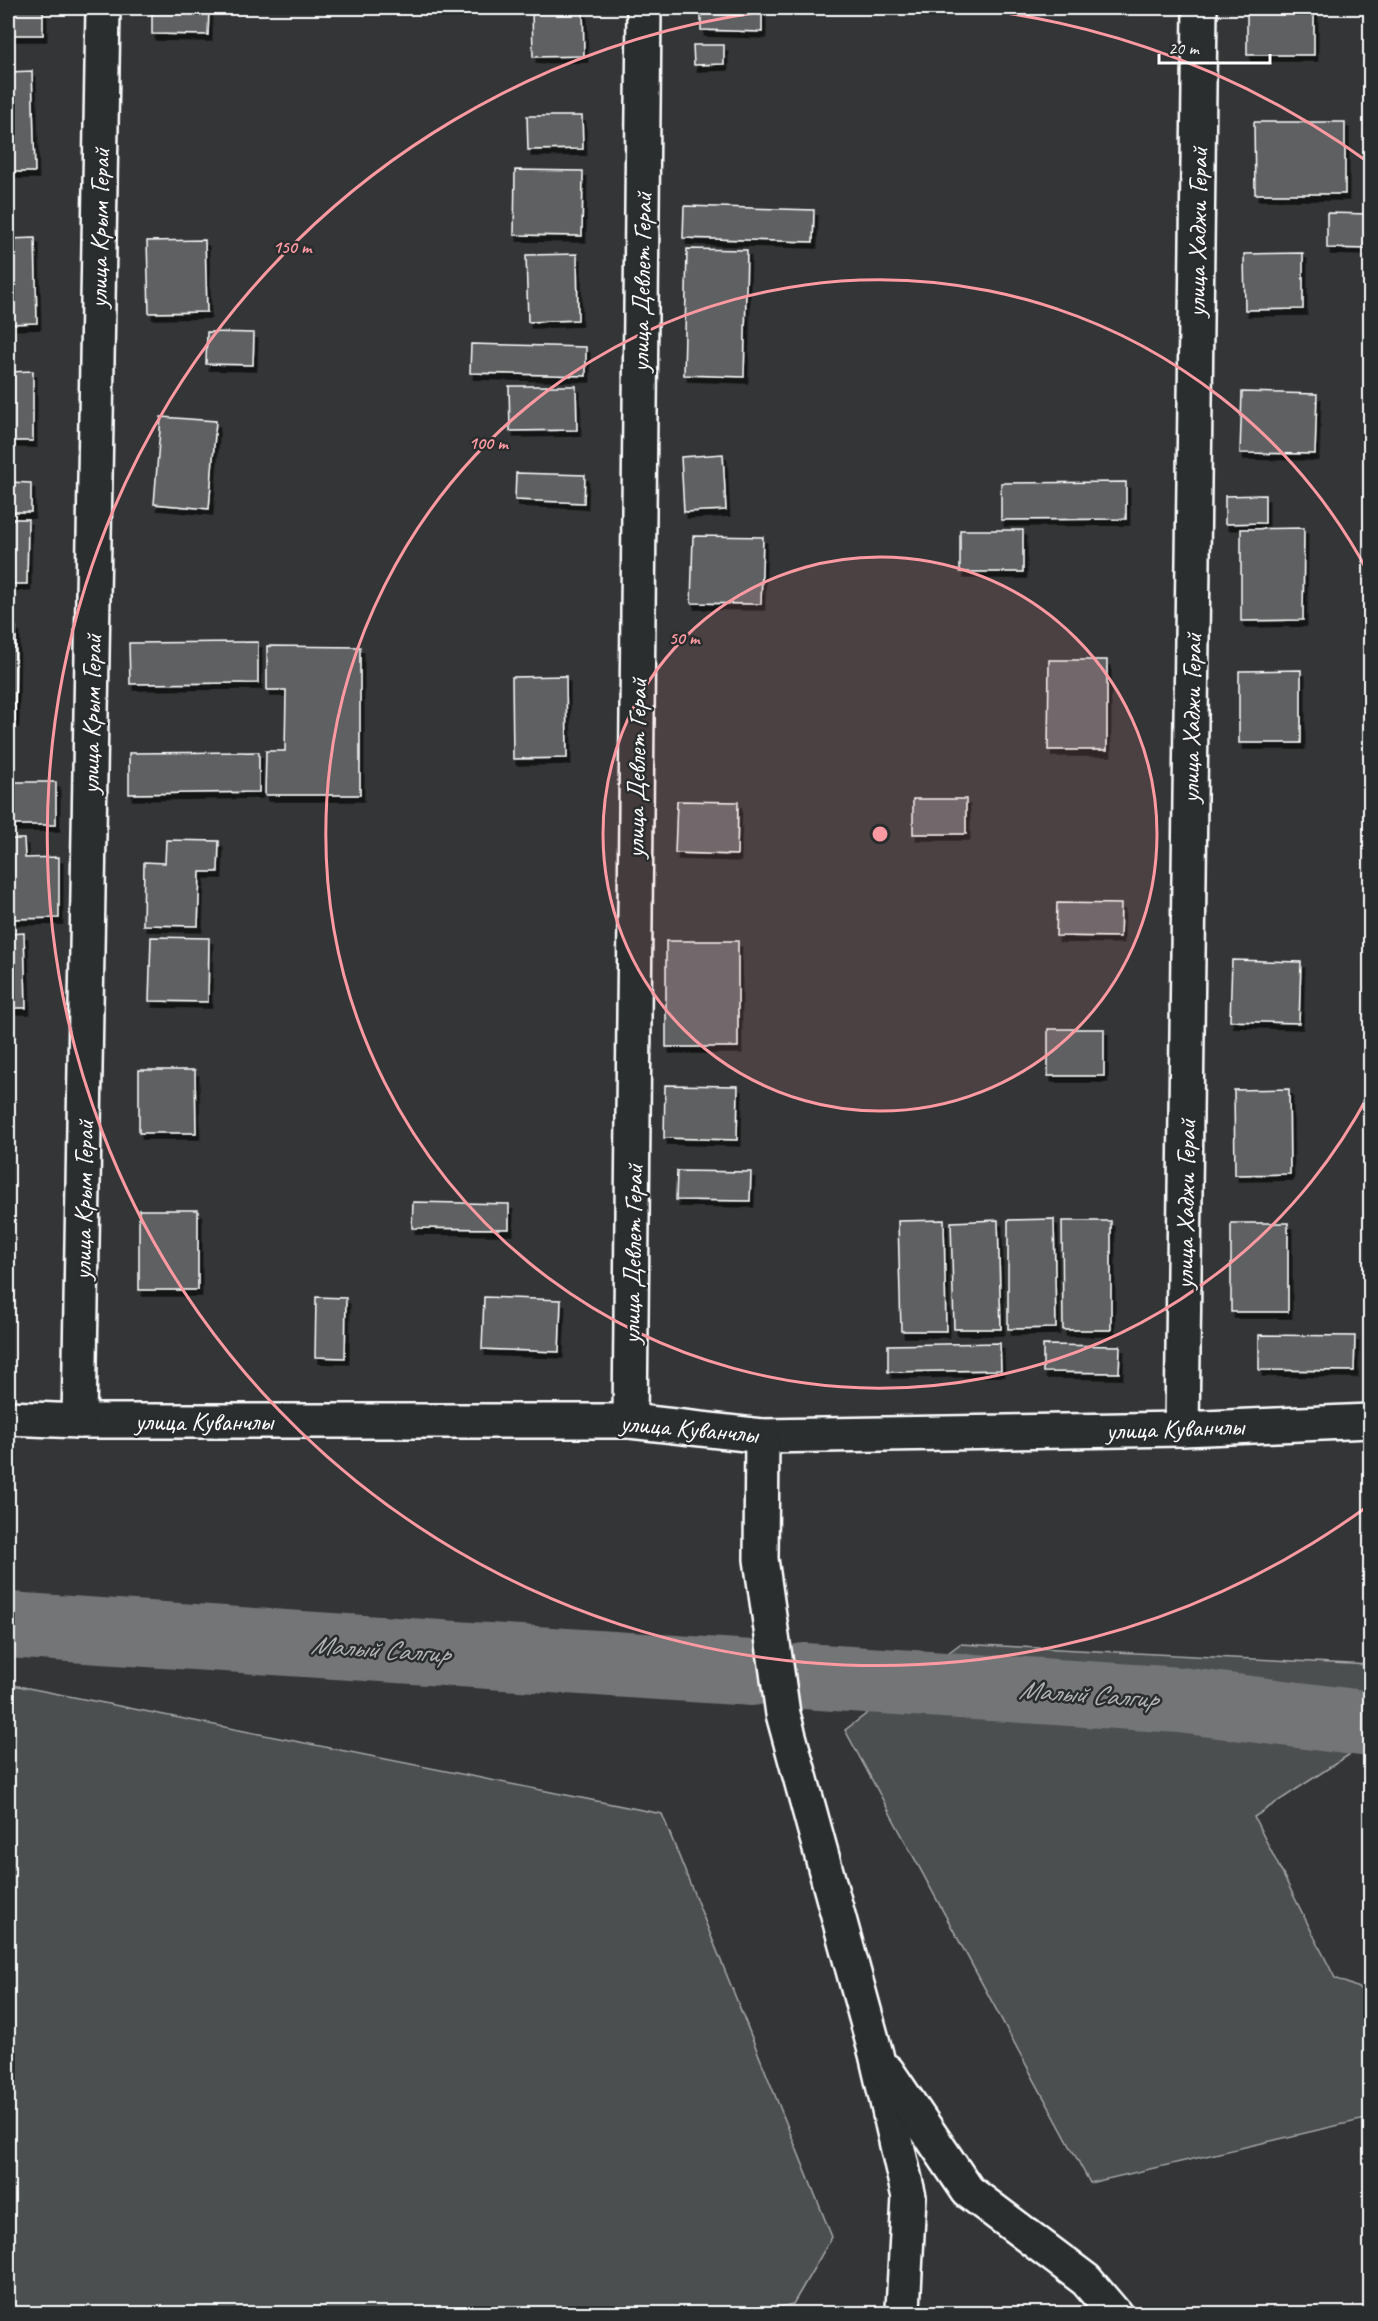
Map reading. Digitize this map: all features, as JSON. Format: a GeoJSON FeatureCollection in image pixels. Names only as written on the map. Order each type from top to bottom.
{"type":"FeatureCollection","features":[{"type":"Feature","properties":{"kind":"street","name":"улица Крым Герай"},"geometry":{"type":"LineString","coordinates":[[79,1421],[103,8]]}},
{"type":"Feature","properties":{"kind":"street","name":"улица Девлет Герай"},"geometry":{"type":"LineString","coordinates":[[630,1421],[644,8]]}},
{"type":"Feature","properties":{"kind":"street","name":"улица Хаджи Герай"},"geometry":{"type":"LineString","coordinates":[[1182,1429],[1200,8]]}},
{"type":"Feature","properties":{"kind":"street","name":"улица Куванчлы"},"geometry":{"type":"LineString","coordinates":[[8,1418],[79,1421],[630,1421],[762,1436],[1182,1429],[1371,1421]]}},
{"type":"Feature","properties":{"kind":"street"},"geometry":{"type":"LineString","coordinates":[[762,1436],[761,1558],[783,1714],[876,2054],[909,2197],[901,2313]]}},
{"type":"Feature","properties":{"kind":"street"},"geometry":{"type":"LineString","coordinates":[[876,2054],[968,2191],[1086,2280],[1116,2313]]}},
{"type":"Feature","properties":{"kind":"shaded area"},"geometry":{"type":"Polygon","coordinates":[[[960,1644],[1370,1665],[1370,1741],[1254,1817],[1335,1978],[1370,1993],[1370,2118],[1090,2183],[845,1730],[960,1644]]]}},
{"type":"Feature","properties":{"kind":"shaded area"},"geometry":{"type":"Polygon","coordinates":[[[8,1684],[662,1814],[832,2237],[793,2304],[749,2314],[8,2313],[8,1684]]]}},
{"type":"Feature","properties":{"kind":"building"},"geometry":{"type":"Polygon","coordinates":[[[8,8],[43,8],[43,35],[8,35],[8,8]]]}},
{"type":"Feature","properties":{"kind":"building"},"geometry":{"type":"Polygon","coordinates":[[[152,8],[209,8],[208,35],[152,34],[152,8]]]}},
{"type":"Feature","properties":{"kind":"building"},"geometry":{"type":"Polygon","coordinates":[[[532,8],[583,8],[584,56],[533,57],[532,8]]]}},
{"type":"Feature","properties":{"kind":"building"},"geometry":{"type":"Polygon","coordinates":[[[701,8],[762,8],[762,32],[701,30],[701,8]]]}},
{"type":"Feature","properties":{"kind":"building"},"geometry":{"type":"Polygon","coordinates":[[[1247,8],[1314,8],[1314,55],[1247,55],[1247,8]]]}},
{"type":"Feature","properties":{"kind":"building"},"geometry":{"type":"Polygon","coordinates":[[[693,45],[724,45],[724,64],[694,65],[693,45]]]}},
{"type":"Feature","properties":{"kind":"building"},"geometry":{"type":"Polygon","coordinates":[[[32,71],[35,172],[8,172],[8,72],[32,71]]]}},
{"type":"Feature","properties":{"kind":"building"},"geometry":{"type":"Polygon","coordinates":[[[527,116],[582,116],[583,149],[528,150],[527,116]]]}},
{"type":"Feature","properties":{"kind":"building"},"geometry":{"type":"Polygon","coordinates":[[[1254,122],[1345,122],[1345,194],[1255,194],[1254,122]]]}},
{"type":"Feature","properties":{"kind":"building"},"geometry":{"type":"Polygon","coordinates":[[[515,170],[583,171],[582,236],[514,235],[515,170]]]}},
{"type":"Feature","properties":{"kind":"building"},"geometry":{"type":"Polygon","coordinates":[[[684,206],[814,210],[813,242],[683,238],[684,206]]]}},
{"type":"Feature","properties":{"kind":"building"},"geometry":{"type":"Polygon","coordinates":[[[1327,213],[1370,214],[1370,249],[1327,248],[1327,213]]]}},
{"type":"Feature","properties":{"kind":"building"},"geometry":{"type":"Polygon","coordinates":[[[35,238],[37,323],[8,324],[8,239],[35,238]]]}},
{"type":"Feature","properties":{"kind":"building"},"geometry":{"type":"Polygon","coordinates":[[[205,240],[207,312],[149,313],[147,241],[205,240]]]}},
{"type":"Feature","properties":{"kind":"building"},"geometry":{"type":"Polygon","coordinates":[[[687,249],[747,250],[744,377],[684,375],[687,249]]]}},
{"type":"Feature","properties":{"kind":"building"},"geometry":{"type":"Polygon","coordinates":[[[1303,253],[1303,309],[1245,310],[1244,254],[1303,253]]]}},
{"type":"Feature","properties":{"kind":"building"},"geometry":{"type":"Polygon","coordinates":[[[577,254],[578,320],[528,322],[526,255],[577,254]]]}},
{"type":"Feature","properties":{"kind":"building"},"geometry":{"type":"Polygon","coordinates":[[[207,332],[254,333],[253,365],[206,364],[207,332]]]}},
{"type":"Feature","properties":{"kind":"building"},"geometry":{"type":"Polygon","coordinates":[[[471,344],[586,347],[586,376],[470,373],[471,344]]]}},
{"type":"Feature","properties":{"kind":"building"},"geometry":{"type":"Polygon","coordinates":[[[33,371],[33,441],[8,441],[8,372],[33,371]]]}},
{"type":"Feature","properties":{"kind":"building"},"geometry":{"type":"Polygon","coordinates":[[[509,386],[576,386],[577,430],[510,431],[509,386]]]}},
{"type":"Feature","properties":{"kind":"building"},"geometry":{"type":"Polygon","coordinates":[[[1242,392],[1317,394],[1315,454],[1240,453],[1242,392]]]}},
{"type":"Feature","properties":{"kind":"building"},"geometry":{"type":"Polygon","coordinates":[[[161,417],[216,421],[209,509],[154,504],[161,417]]]}},
{"type":"Feature","properties":{"kind":"building"},"geometry":{"type":"Polygon","coordinates":[[[723,454],[726,510],[684,512],[681,457],[723,454]]]}},
{"type":"Feature","properties":{"kind":"building"},"geometry":{"type":"Polygon","coordinates":[[[516,473],[585,475],[584,503],[515,500],[516,473]]]}},
{"type":"Feature","properties":{"kind":"building"},"geometry":{"type":"Polygon","coordinates":[[[8,482],[31,483],[31,512],[8,512],[8,482]]]}},
{"type":"Feature","properties":{"kind":"building"},"geometry":{"type":"Polygon","coordinates":[[[1126,482],[1126,519],[1001,520],[1001,483],[1126,482]]]}},
{"type":"Feature","properties":{"kind":"building"},"geometry":{"type":"Polygon","coordinates":[[[1265,495],[1265,523],[1225,524],[1225,496],[1265,495]]]}},
{"type":"Feature","properties":{"kind":"building"},"geometry":{"type":"Polygon","coordinates":[[[8,519],[28,519],[27,584],[8,584],[8,519]]]}},
{"type":"Feature","properties":{"kind":"building"},"geometry":{"type":"Polygon","coordinates":[[[1304,528],[1303,620],[1241,621],[1241,529],[1304,528]]]}},
{"type":"Feature","properties":{"kind":"building"},"geometry":{"type":"Polygon","coordinates":[[[960,530],[1023,530],[1023,572],[960,572],[960,530]]]}},
{"type":"Feature","properties":{"kind":"building"},"geometry":{"type":"Polygon","coordinates":[[[693,536],[763,537],[761,604],[691,603],[693,536]]]}},
{"type":"Feature","properties":{"kind":"building"},"geometry":{"type":"Polygon","coordinates":[[[8,627],[16,627],[15,721],[8,721],[8,627]]]}},
{"type":"Feature","properties":{"kind":"building"},"geometry":{"type":"Polygon","coordinates":[[[258,642],[258,683],[130,684],[129,643],[258,642]]]}},
{"type":"Feature","properties":{"kind":"building"},"geometry":{"type":"Polygon","coordinates":[[[267,646],[360,647],[360,795],[265,795],[266,751],[285,751],[286,690],[267,690],[267,646]]]}},
{"type":"Feature","properties":{"kind":"building"},"geometry":{"type":"Polygon","coordinates":[[[1049,660],[1107,660],[1107,750],[1048,750],[1049,660]]]}},
{"type":"Feature","properties":{"kind":"building"},"geometry":{"type":"Polygon","coordinates":[[[1301,670],[1301,743],[1239,743],[1239,671],[1301,670]]]}},
{"type":"Feature","properties":{"kind":"building"},"geometry":{"type":"Polygon","coordinates":[[[566,676],[567,758],[513,759],[512,677],[566,676]]]}},
{"type":"Feature","properties":{"kind":"building"},"geometry":{"type":"Polygon","coordinates":[[[259,752],[259,792],[129,794],[129,753],[259,752]]]}},
{"type":"Feature","properties":{"kind":"building"},"geometry":{"type":"Polygon","coordinates":[[[8,782],[56,782],[56,825],[8,825],[8,782]]]}},
{"type":"Feature","properties":{"kind":"building"},"geometry":{"type":"Polygon","coordinates":[[[913,799],[966,799],[966,834],[913,834],[913,799]]]}},
{"type":"Feature","properties":{"kind":"building"},"geometry":{"type":"Polygon","coordinates":[[[677,801],[738,802],[737,855],[675,853],[677,801]]]}},
{"type":"Feature","properties":{"kind":"building"},"geometry":{"type":"Polygon","coordinates":[[[8,839],[24,839],[25,858],[59,857],[59,918],[8,919],[8,839]]]}},
{"type":"Feature","properties":{"kind":"building"},"geometry":{"type":"Polygon","coordinates":[[[166,840],[219,841],[218,872],[200,872],[198,926],[143,925],[144,862],[165,863],[166,840]]]}},
{"type":"Feature","properties":{"kind":"building"},"geometry":{"type":"Polygon","coordinates":[[[1057,903],[1121,904],[1120,937],[1056,936],[1057,903]]]}},
{"type":"Feature","properties":{"kind":"building"},"geometry":{"type":"Polygon","coordinates":[[[24,933],[26,1008],[8,1008],[8,934],[24,933]]]}},
{"type":"Feature","properties":{"kind":"building"},"geometry":{"type":"Polygon","coordinates":[[[151,937],[209,938],[208,1002],[149,1001],[151,937]]]}},
{"type":"Feature","properties":{"kind":"building"},"geometry":{"type":"Polygon","coordinates":[[[666,941],[738,941],[738,1047],[666,1047],[666,941]]]}},
{"type":"Feature","properties":{"kind":"building"},"geometry":{"type":"Polygon","coordinates":[[[1232,960],[1301,962],[1299,1023],[1230,1021],[1232,960]]]}},
{"type":"Feature","properties":{"kind":"building"},"geometry":{"type":"Polygon","coordinates":[[[1048,1029],[1104,1029],[1104,1076],[1048,1076],[1048,1029]]]}},
{"type":"Feature","properties":{"kind":"building"},"geometry":{"type":"Polygon","coordinates":[[[139,1070],[195,1070],[196,1133],[139,1133],[139,1070]]]}},
{"type":"Feature","properties":{"kind":"building"},"geometry":{"type":"Polygon","coordinates":[[[665,1085],[738,1086],[737,1140],[664,1138],[665,1085]]]}},
{"type":"Feature","properties":{"kind":"building"},"geometry":{"type":"Polygon","coordinates":[[[1289,1089],[1290,1174],[1235,1175],[1234,1090],[1289,1089]]]}},
{"type":"Feature","properties":{"kind":"building"},"geometry":{"type":"Polygon","coordinates":[[[677,1171],[751,1172],[750,1201],[676,1200],[677,1171]]]}},
{"type":"Feature","properties":{"kind":"building"},"geometry":{"type":"Polygon","coordinates":[[[413,1202],[509,1204],[509,1229],[412,1228],[413,1202]]]}},
{"type":"Feature","properties":{"kind":"building"},"geometry":{"type":"Polygon","coordinates":[[[139,1210],[198,1210],[198,1290],[139,1290],[139,1210]]]}},
{"type":"Feature","properties":{"kind":"building"},"geometry":{"type":"Polygon","coordinates":[[[1054,1219],[1056,1328],[1008,1329],[1008,1220],[1054,1219]]]}},
{"type":"Feature","properties":{"kind":"building"},"geometry":{"type":"Polygon","coordinates":[[[944,1220],[946,1331],[901,1331],[898,1221],[944,1220]]]}},
{"type":"Feature","properties":{"kind":"building"},"geometry":{"type":"Polygon","coordinates":[[[998,1220],[1001,1329],[954,1329],[951,1222],[998,1220]]]}},
{"type":"Feature","properties":{"kind":"building"},"geometry":{"type":"Polygon","coordinates":[[[1062,1221],[1111,1221],[1111,1330],[1063,1330],[1062,1221]]]}},
{"type":"Feature","properties":{"kind":"building"},"geometry":{"type":"Polygon","coordinates":[[[1231,1223],[1288,1223],[1288,1312],[1231,1312],[1231,1223]]]}},
{"type":"Feature","properties":{"kind":"building"},"geometry":{"type":"Polygon","coordinates":[[[316,1297],[346,1298],[345,1358],[315,1357],[316,1297]]]}},
{"type":"Feature","properties":{"kind":"building"},"geometry":{"type":"Polygon","coordinates":[[[484,1297],[561,1300],[559,1352],[482,1349],[484,1297]]]}},
{"type":"Feature","properties":{"kind":"building"},"geometry":{"type":"Polygon","coordinates":[[[1259,1335],[1355,1336],[1354,1371],[1259,1370],[1259,1335]]]}},
{"type":"Feature","properties":{"kind":"building"},"geometry":{"type":"Polygon","coordinates":[[[1000,1343],[1001,1370],[888,1372],[888,1345],[1000,1343]]]}},
{"type":"Feature","properties":{"kind":"building"},"geometry":{"type":"Polygon","coordinates":[[[1043,1345],[1120,1346],[1119,1373],[1043,1372],[1043,1345]]]}},
{"type":"Feature","properties":{"kind":"waterway","name":"Малый Салгир"},"geometry":{"type":"LineString","coordinates":[[8,1625],[752,1673]]}},
{"type":"Feature","properties":{"kind":"waterway","name":"Малый Салгир"},"geometry":{"type":"LineString","coordinates":[[804,1676],[1180,1700],[1370,1724]]}}]}
